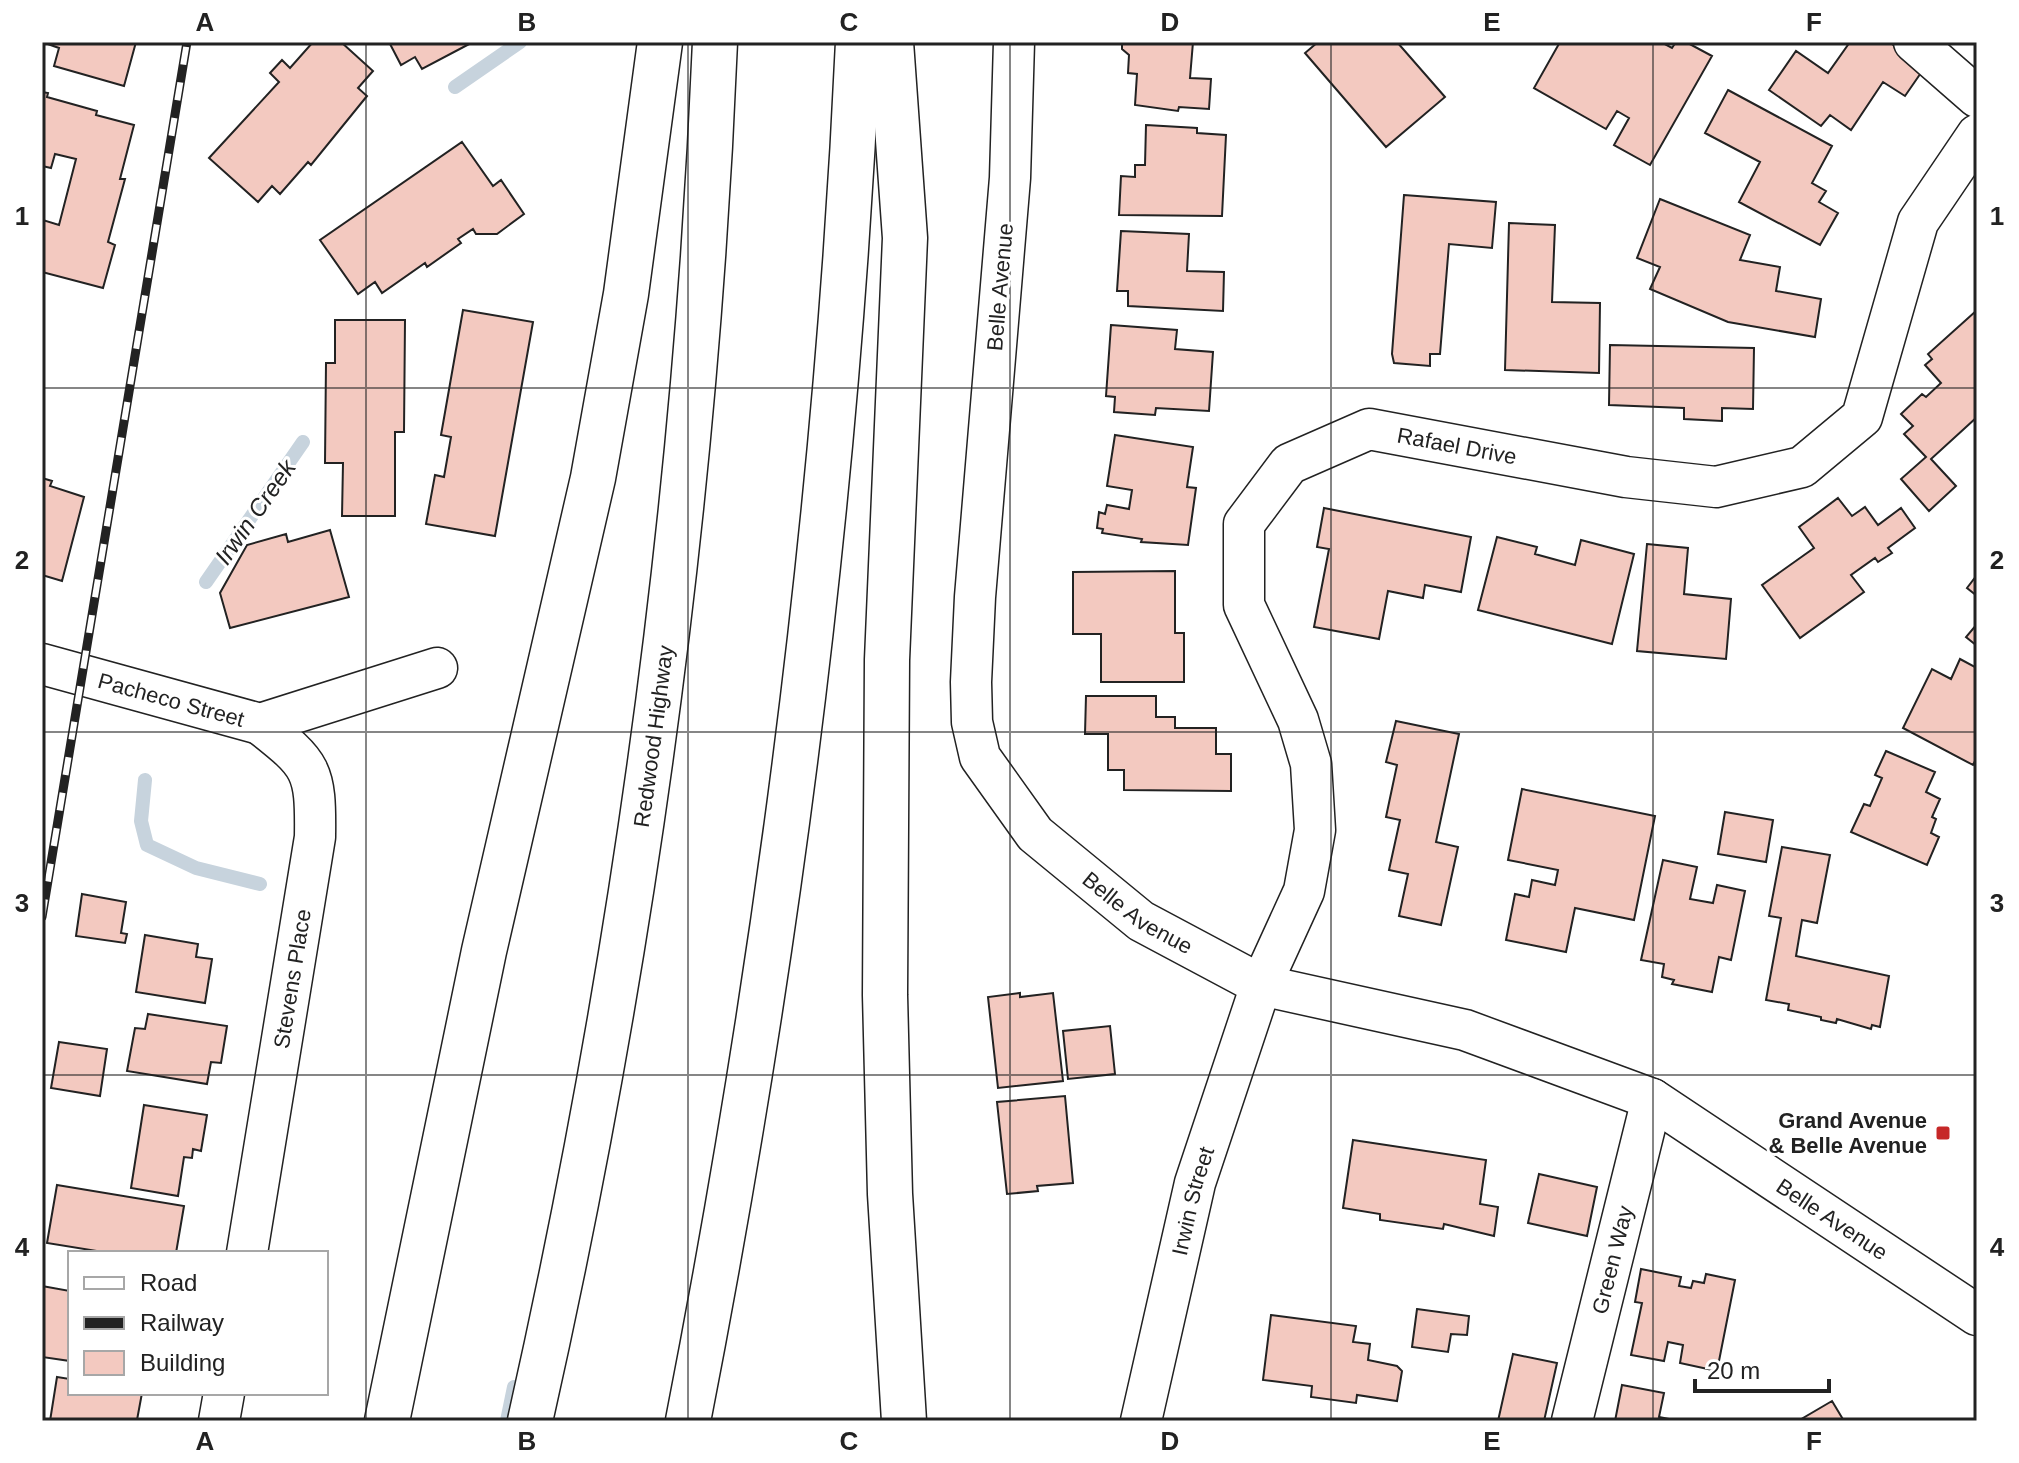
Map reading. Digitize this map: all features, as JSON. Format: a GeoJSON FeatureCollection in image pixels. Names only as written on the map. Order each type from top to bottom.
{"type":"FeatureCollection","features":[{"type":"Feature","properties":{"kind":"highway"},"geometry":{"type":"LineString","coordinates":[[387,1421],[487,937],[593,478],[626,294],[660,42]]}},
{"type":"Feature","properties":{"kind":"highway","name":"Redwood Highway"},"geometry":{"type":"LineString","coordinates":[[534,1402],[604,1061],[661,675],[684,483],[701,289],[715,42]]}},
{"type":"Feature","properties":{"kind":"highway"},"geometry":{"type":"LineString","coordinates":[[688,1421],[747,1100],[803,711],[842,326],[858,42]]}},
{"type":"Feature","properties":{"kind":"highway"},"geometry":{"type":"LineString","coordinates":[[891,42],[905,238],[887,660],[885,981],[890,1194],[904,1421]]}},
{"type":"Feature","properties":{"kind":"street","name":"Belle Avenue"},"geometry":{"type":"LineString","coordinates":[[1014,42],[1010,178],[975,597],[972,722],[980,757],[1035,834],[1141,921],[1261,985],[1465,1030],[1652,1099],[1977,1315]]}},
{"type":"Feature","properties":{"kind":"street"},"geometry":{"type":"LineString","coordinates":[[1914,42],[1977,97]]}},
{"type":"Feature","properties":{"kind":"street","name":"Rafael Drive"},"geometry":{"type":"LineString","coordinates":[[1261,985],[1304,891],[1315,830],[1311,764],[1298,720],[1244,605],[1244,524],[1289,464],[1369,429],[1626,477],[1716,487],[1802,467],[1862,417],[1918,222],[1977,135]]}},
{"type":"Feature","properties":{"kind":"street","name":"Pacheco Street"},"geometry":{"type":"LineString","coordinates":[[42,664],[260,724],[437,668]]}},
{"type":"Feature","properties":{"kind":"street","name":"Stevens Place"},"geometry":{"type":"LineString","coordinates":[[247,1251],[315,837],[316,791],[302,757],[260,724]]}},
{"type":"Feature","properties":{"kind":"street","name":"Irwin Street"},"geometry":{"type":"LineString","coordinates":[[1141,1421],[1195,1183],[1261,985]]}},
{"type":"Feature","properties":{"kind":"street","name":"Green Way"},"geometry":{"type":"LineString","coordinates":[[1572,1421],[1652,1099]]}},
{"type":"Feature","properties":{"kind":"street"},"geometry":{"type":"LineString","coordinates":[[219,1421],[224,1395]]}},
{"type":"Feature","properties":{"kind":"building"},"geometry":{"type":"Polygon","coordinates":[[[42,42],[136,42],[124,86],[54,66],[59,48],[42,42]]]}},
{"type":"Feature","properties":{"kind":"building"},"geometry":{"type":"Polygon","coordinates":[[[313,42],[341,42],[373,71],[358,88],[367,96],[311,165],[308,162],[280,194],[272,186],[258,202],[209,158],[279,82],[270,73],[282,60],[290,68],[313,42]]]}},
{"type":"Feature","properties":{"kind":"building"},"geometry":{"type":"Polygon","coordinates":[[[389,42],[473,42],[422,69],[415,57],[401,65],[389,42]]]}},
{"type":"Feature","properties":{"kind":"building"},"geometry":{"type":"Polygon","coordinates":[[[1122,42],[1193,42],[1190,78],[1211,79],[1209,109],[1179,107],[1178,111],[1135,105],[1137,74],[1128,73],[1129,55],[1122,49],[1122,42]]]}},
{"type":"Feature","properties":{"kind":"building"},"geometry":{"type":"Polygon","coordinates":[[[1318,42],[1397,42],[1445,97],[1386,147],[1305,53],[1318,42]]]}},
{"type":"Feature","properties":{"kind":"building"},"geometry":{"type":"Polygon","coordinates":[[[1560,42],[1661,42],[1672,48],[1676,42],[1686,42],[1712,56],[1650,165],[1614,145],[1629,118],[1617,111],[1606,129],[1534,88],[1560,42]]]}},
{"type":"Feature","properties":{"kind":"building"},"geometry":{"type":"Polygon","coordinates":[[[1850,42],[1889,42],[1925,67],[1905,96],[1883,82],[1851,130],[1830,115],[1821,126],[1769,90],[1796,51],[1828,73],[1850,42]]]}},
{"type":"Feature","properties":{"kind":"building"},"geometry":{"type":"Polygon","coordinates":[[[1728,90],[1832,146],[1812,183],[1826,191],[1819,202],[1838,213],[1820,245],[1739,202],[1760,162],[1705,133],[1728,90]]]}},
{"type":"Feature","properties":{"kind":"building"},"geometry":{"type":"Polygon","coordinates":[[[42,92],[48,93],[47,97],[97,111],[96,115],[134,125],[120,179],[125,179],[108,242],[115,245],[103,288],[42,272],[43,220],[59,225],[76,159],[55,154],[51,168],[42,166],[42,92]]]}},
{"type":"Feature","properties":{"kind":"building"},"geometry":{"type":"Polygon","coordinates":[[[1146,125],[1197,128],[1197,133],[1226,135],[1222,216],[1119,215],[1121,176],[1135,177],[1135,165],[1145,165],[1146,125]]]}},
{"type":"Feature","properties":{"kind":"building"},"geometry":{"type":"Polygon","coordinates":[[[462,142],[493,186],[501,180],[524,214],[497,234],[476,234],[473,229],[458,239],[461,243],[427,267],[425,263],[382,293],[375,282],[358,294],[320,240],[462,142]]]}},
{"type":"Feature","properties":{"kind":"building"},"geometry":{"type":"Polygon","coordinates":[[[1404,195],[1496,202],[1492,248],[1449,244],[1440,354],[1430,354],[1430,366],[1394,363],[1392,354],[1404,195]]]}},
{"type":"Feature","properties":{"kind":"building"},"geometry":{"type":"Polygon","coordinates":[[[1660,199],[1750,235],[1740,260],[1780,267],[1776,291],[1821,299],[1815,337],[1728,322],[1650,289],[1660,267],[1637,258],[1660,199]]]}},
{"type":"Feature","properties":{"kind":"building"},"geometry":{"type":"Polygon","coordinates":[[[1509,223],[1555,225],[1552,302],[1600,303],[1599,373],[1505,370],[1509,223]]]}},
{"type":"Feature","properties":{"kind":"building"},"geometry":{"type":"Polygon","coordinates":[[[1121,231],[1189,234],[1187,271],[1224,272],[1223,311],[1128,306],[1128,291],[1117,291],[1121,231]]]}},
{"type":"Feature","properties":{"kind":"building"},"geometry":{"type":"Polygon","coordinates":[[[463,310],[533,322],[495,536],[426,524],[435,475],[444,477],[451,437],[441,435],[463,310]]]}},
{"type":"Feature","properties":{"kind":"building"},"geometry":{"type":"Polygon","coordinates":[[[1976,311],[1977,417],[1931,459],[1956,486],[1929,511],[1901,479],[1926,457],[1904,434],[1913,426],[1901,414],[1922,394],[1926,397],[1941,383],[1925,365],[1932,359],[1928,354],[1976,311]]]}},
{"type":"Feature","properties":{"kind":"building"},"geometry":{"type":"Polygon","coordinates":[[[335,320],[405,320],[404,432],[395,432],[395,516],[342,516],[343,463],[325,463],[326,363],[335,363],[335,320]]]}},
{"type":"Feature","properties":{"kind":"building"},"geometry":{"type":"Polygon","coordinates":[[[1111,325],[1177,330],[1175,349],[1213,352],[1209,411],[1156,408],[1155,415],[1114,412],[1115,397],[1106,396],[1111,325]]]}},
{"type":"Feature","properties":{"kind":"building"},"geometry":{"type":"Polygon","coordinates":[[[1610,345],[1754,348],[1753,409],[1722,408],[1722,421],[1684,419],[1684,408],[1609,405],[1610,345]]]}},
{"type":"Feature","properties":{"kind":"building"},"geometry":{"type":"Polygon","coordinates":[[[1115,435],[1193,447],[1187,487],[1196,488],[1188,545],[1141,542],[1142,539],[1102,533],[1103,529],[1097,528],[1099,512],[1105,514],[1107,505],[1129,509],[1132,490],[1107,486],[1115,435]]]}},
{"type":"Feature","properties":{"kind":"building"},"geometry":{"type":"Polygon","coordinates":[[[42,478],[52,481],[50,486],[84,497],[62,581],[42,575],[42,478]]]}},
{"type":"Feature","properties":{"kind":"building"},"geometry":{"type":"Polygon","coordinates":[[[1838,498],[1852,516],[1865,507],[1878,525],[1901,508],[1915,528],[1888,548],[1892,553],[1878,562],[1875,558],[1851,575],[1864,592],[1800,638],[1762,585],[1814,548],[1799,527],[1838,498]]]}},
{"type":"Feature","properties":{"kind":"building"},"geometry":{"type":"Polygon","coordinates":[[[1324,508],[1471,537],[1461,592],[1425,585],[1423,598],[1388,591],[1379,639],[1314,627],[1329,549],[1317,547],[1324,508]]]}},
{"type":"Feature","properties":{"kind":"building"},"geometry":{"type":"Polygon","coordinates":[[[330,530],[349,597],[230,628],[220,593],[247,545],[286,534],[288,542],[330,530]]]}},
{"type":"Feature","properties":{"kind":"building"},"geometry":{"type":"Polygon","coordinates":[[[1497,537],[1537,547],[1535,554],[1575,565],[1581,540],[1634,554],[1612,644],[1478,610],[1497,537]]]}},
{"type":"Feature","properties":{"kind":"building"},"geometry":{"type":"Polygon","coordinates":[[[1647,544],[1688,548],[1684,594],[1731,599],[1726,659],[1637,651],[1647,544]]]}},
{"type":"Feature","properties":{"kind":"building"},"geometry":{"type":"Polygon","coordinates":[[[1175,571],[1175,633],[1184,633],[1184,682],[1101,682],[1101,634],[1073,634],[1073,572],[1175,571]]]}},
{"type":"Feature","properties":{"kind":"building"},"geometry":{"type":"Polygon","coordinates":[[[1977,575],[1977,596],[1967,588],[1977,575]]]}},
{"type":"Feature","properties":{"kind":"building"},"geometry":{"type":"Polygon","coordinates":[[[1977,624],[1977,646],[1966,637],[1977,624]]]}},
{"type":"Feature","properties":{"kind":"building"},"geometry":{"type":"Polygon","coordinates":[[[1960,659],[1977,668],[1977,757],[1973,765],[1903,728],[1932,669],[1951,679],[1960,659]]]}},
{"type":"Feature","properties":{"kind":"building"},"geometry":{"type":"Polygon","coordinates":[[[1086,696],[1156,696],[1156,717],[1175,717],[1175,728],[1216,728],[1216,754],[1231,754],[1231,791],[1124,790],[1124,770],[1108,770],[1108,734],[1085,734],[1086,696]]]}},
{"type":"Feature","properties":{"kind":"building"},"geometry":{"type":"Polygon","coordinates":[[[1396,721],[1459,734],[1436,842],[1458,847],[1441,925],[1399,916],[1408,874],[1389,870],[1400,820],[1386,817],[1397,765],[1386,762],[1396,721]]]}},
{"type":"Feature","properties":{"kind":"building"},"geometry":{"type":"Polygon","coordinates":[[[1886,751],[1935,772],[1926,792],[1940,799],[1932,817],[1936,819],[1931,833],[1939,837],[1927,865],[1851,832],[1864,804],[1870,806],[1882,778],[1875,775],[1886,751]]]}},
{"type":"Feature","properties":{"kind":"building"},"geometry":{"type":"Polygon","coordinates":[[[1522,789],[1655,816],[1634,920],[1575,908],[1566,952],[1506,940],[1515,894],[1529,897],[1532,880],[1555,885],[1558,870],[1508,860],[1522,789]]]}},
{"type":"Feature","properties":{"kind":"building"},"geometry":{"type":"Polygon","coordinates":[[[1725,812],[1773,820],[1766,862],[1718,854],[1725,812]]]}},
{"type":"Feature","properties":{"kind":"building"},"geometry":{"type":"Polygon","coordinates":[[[1782,847],[1830,855],[1817,923],[1802,920],[1796,956],[1889,976],[1880,1027],[1872,1025],[1871,1029],[1837,1019],[1836,1023],[1821,1020],[1821,1017],[1788,1010],[1789,1004],[1766,1000],[1781,918],[1769,916],[1782,847]]]}},
{"type":"Feature","properties":{"kind":"building"},"geometry":{"type":"Polygon","coordinates":[[[1663,860],[1697,867],[1690,899],[1713,903],[1717,885],[1745,891],[1731,960],[1719,957],[1712,992],[1672,984],[1674,980],[1662,977],[1664,964],[1641,960],[1663,860]]]}},
{"type":"Feature","properties":{"kind":"building"},"geometry":{"type":"Polygon","coordinates":[[[82,894],[126,902],[121,933],[127,934],[125,943],[76,936],[82,894]]]}},
{"type":"Feature","properties":{"kind":"building"},"geometry":{"type":"Polygon","coordinates":[[[145,935],[198,944],[196,957],[212,959],[205,1003],[136,992],[145,935]]]}},
{"type":"Feature","properties":{"kind":"building"},"geometry":{"type":"Polygon","coordinates":[[[1020,993],[1020,997],[1053,993],[1063,1081],[998,1088],[988,997],[1020,993]]]}},
{"type":"Feature","properties":{"kind":"building"},"geometry":{"type":"Polygon","coordinates":[[[148,1014],[227,1026],[221,1063],[211,1062],[207,1084],[127,1071],[135,1028],[145,1029],[148,1014]]]}},
{"type":"Feature","properties":{"kind":"building"},"geometry":{"type":"Polygon","coordinates":[[[1110,1026],[1115,1074],[1068,1079],[1063,1031],[1110,1026]]]}},
{"type":"Feature","properties":{"kind":"building"},"geometry":{"type":"Polygon","coordinates":[[[59,1042],[107,1049],[100,1096],[51,1088],[59,1042]]]}},
{"type":"Feature","properties":{"kind":"building"},"geometry":{"type":"Polygon","coordinates":[[[1065,1096],[1073,1183],[1037,1186],[1038,1191],[1007,1194],[997,1102],[1065,1096]]]}},
{"type":"Feature","properties":{"kind":"building"},"geometry":{"type":"Polygon","coordinates":[[[144,1105],[207,1115],[201,1151],[193,1149],[192,1158],[184,1157],[178,1196],[131,1188],[144,1105]]]}},
{"type":"Feature","properties":{"kind":"building"},"geometry":{"type":"Polygon","coordinates":[[[1353,1140],[1486,1160],[1480,1204],[1498,1207],[1494,1236],[1444,1224],[1443,1229],[1380,1220],[1380,1214],[1343,1208],[1353,1140]]]}},
{"type":"Feature","properties":{"kind":"building"},"geometry":{"type":"Polygon","coordinates":[[[1539,1174],[1597,1187],[1587,1236],[1528,1223],[1539,1174]]]}},
{"type":"Feature","properties":{"kind":"building"},"geometry":{"type":"Polygon","coordinates":[[[57,1185],[184,1206],[176,1251],[97,1251],[47,1243],[57,1185]]]}},
{"type":"Feature","properties":{"kind":"building"},"geometry":{"type":"Polygon","coordinates":[[[1641,1269],[1681,1277],[1679,1286],[1691,1288],[1693,1281],[1704,1283],[1706,1274],[1735,1280],[1717,1371],[1680,1363],[1683,1345],[1668,1342],[1664,1361],[1631,1355],[1642,1303],[1635,1302],[1641,1269]]]}},
{"type":"Feature","properties":{"kind":"building"},"geometry":{"type":"Polygon","coordinates":[[[42,1286],[68,1291],[68,1361],[42,1357],[42,1286]]]}},
{"type":"Feature","properties":{"kind":"building"},"geometry":{"type":"Polygon","coordinates":[[[1417,1309],[1469,1316],[1467,1335],[1451,1334],[1448,1352],[1412,1347],[1417,1309]]]}},
{"type":"Feature","properties":{"kind":"building"},"geometry":{"type":"Polygon","coordinates":[[[1271,1315],[1356,1326],[1353,1342],[1370,1344],[1368,1360],[1397,1366],[1402,1371],[1397,1401],[1357,1395],[1356,1403],[1311,1397],[1312,1386],[1263,1380],[1271,1315]]]}},
{"type":"Feature","properties":{"kind":"building"},"geometry":{"type":"Polygon","coordinates":[[[1513,1354],[1557,1363],[1544,1421],[1498,1421],[1513,1354]]]}},
{"type":"Feature","properties":{"kind":"building"},"geometry":{"type":"Polygon","coordinates":[[[57,1377],[68,1379],[68,1395],[142,1395],[137,1420],[143,1421],[50,1421],[57,1377]]]}},
{"type":"Feature","properties":{"kind":"building"},"geometry":{"type":"Polygon","coordinates":[[[1622,1385],[1664,1393],[1659,1417],[1679,1421],[1615,1421],[1622,1385]]]}},
{"type":"Feature","properties":{"kind":"building"},"geometry":{"type":"Polygon","coordinates":[[[1832,1401],[1844,1421],[1798,1421],[1832,1401]]]}},
{"type":"Feature","properties":{"kind":"waterway","name":"Irwin Creek"},"geometry":{"type":"LineString","coordinates":[[455,87],[520,42]]}},
{"type":"Feature","properties":{"kind":"waterway","name":"Irwin Creek"},"geometry":{"type":"LineString","coordinates":[[206,582],[303,442]]}},
{"type":"Feature","properties":{"kind":"waterway","name":"Irwin Creek"},"geometry":{"type":"LineString","coordinates":[[145,780],[141,821],[147,845],[196,868],[260,884]]}},
{"type":"Feature","properties":{"kind":"waterway","name":"Irwin Creek"},"geometry":{"type":"LineString","coordinates":[[507,1421],[514,1387]]}},
{"type":"Feature","properties":{"kind":"railway"},"geometry":{"type":"LineString","coordinates":[[42,917],[187,42]]}},
{"type":"Feature","properties":{"kind":"place","name":"Grand Avenue & Belle Avenue"},"geometry":{"type":"Point","coordinates":[1943,1133]}}]}
